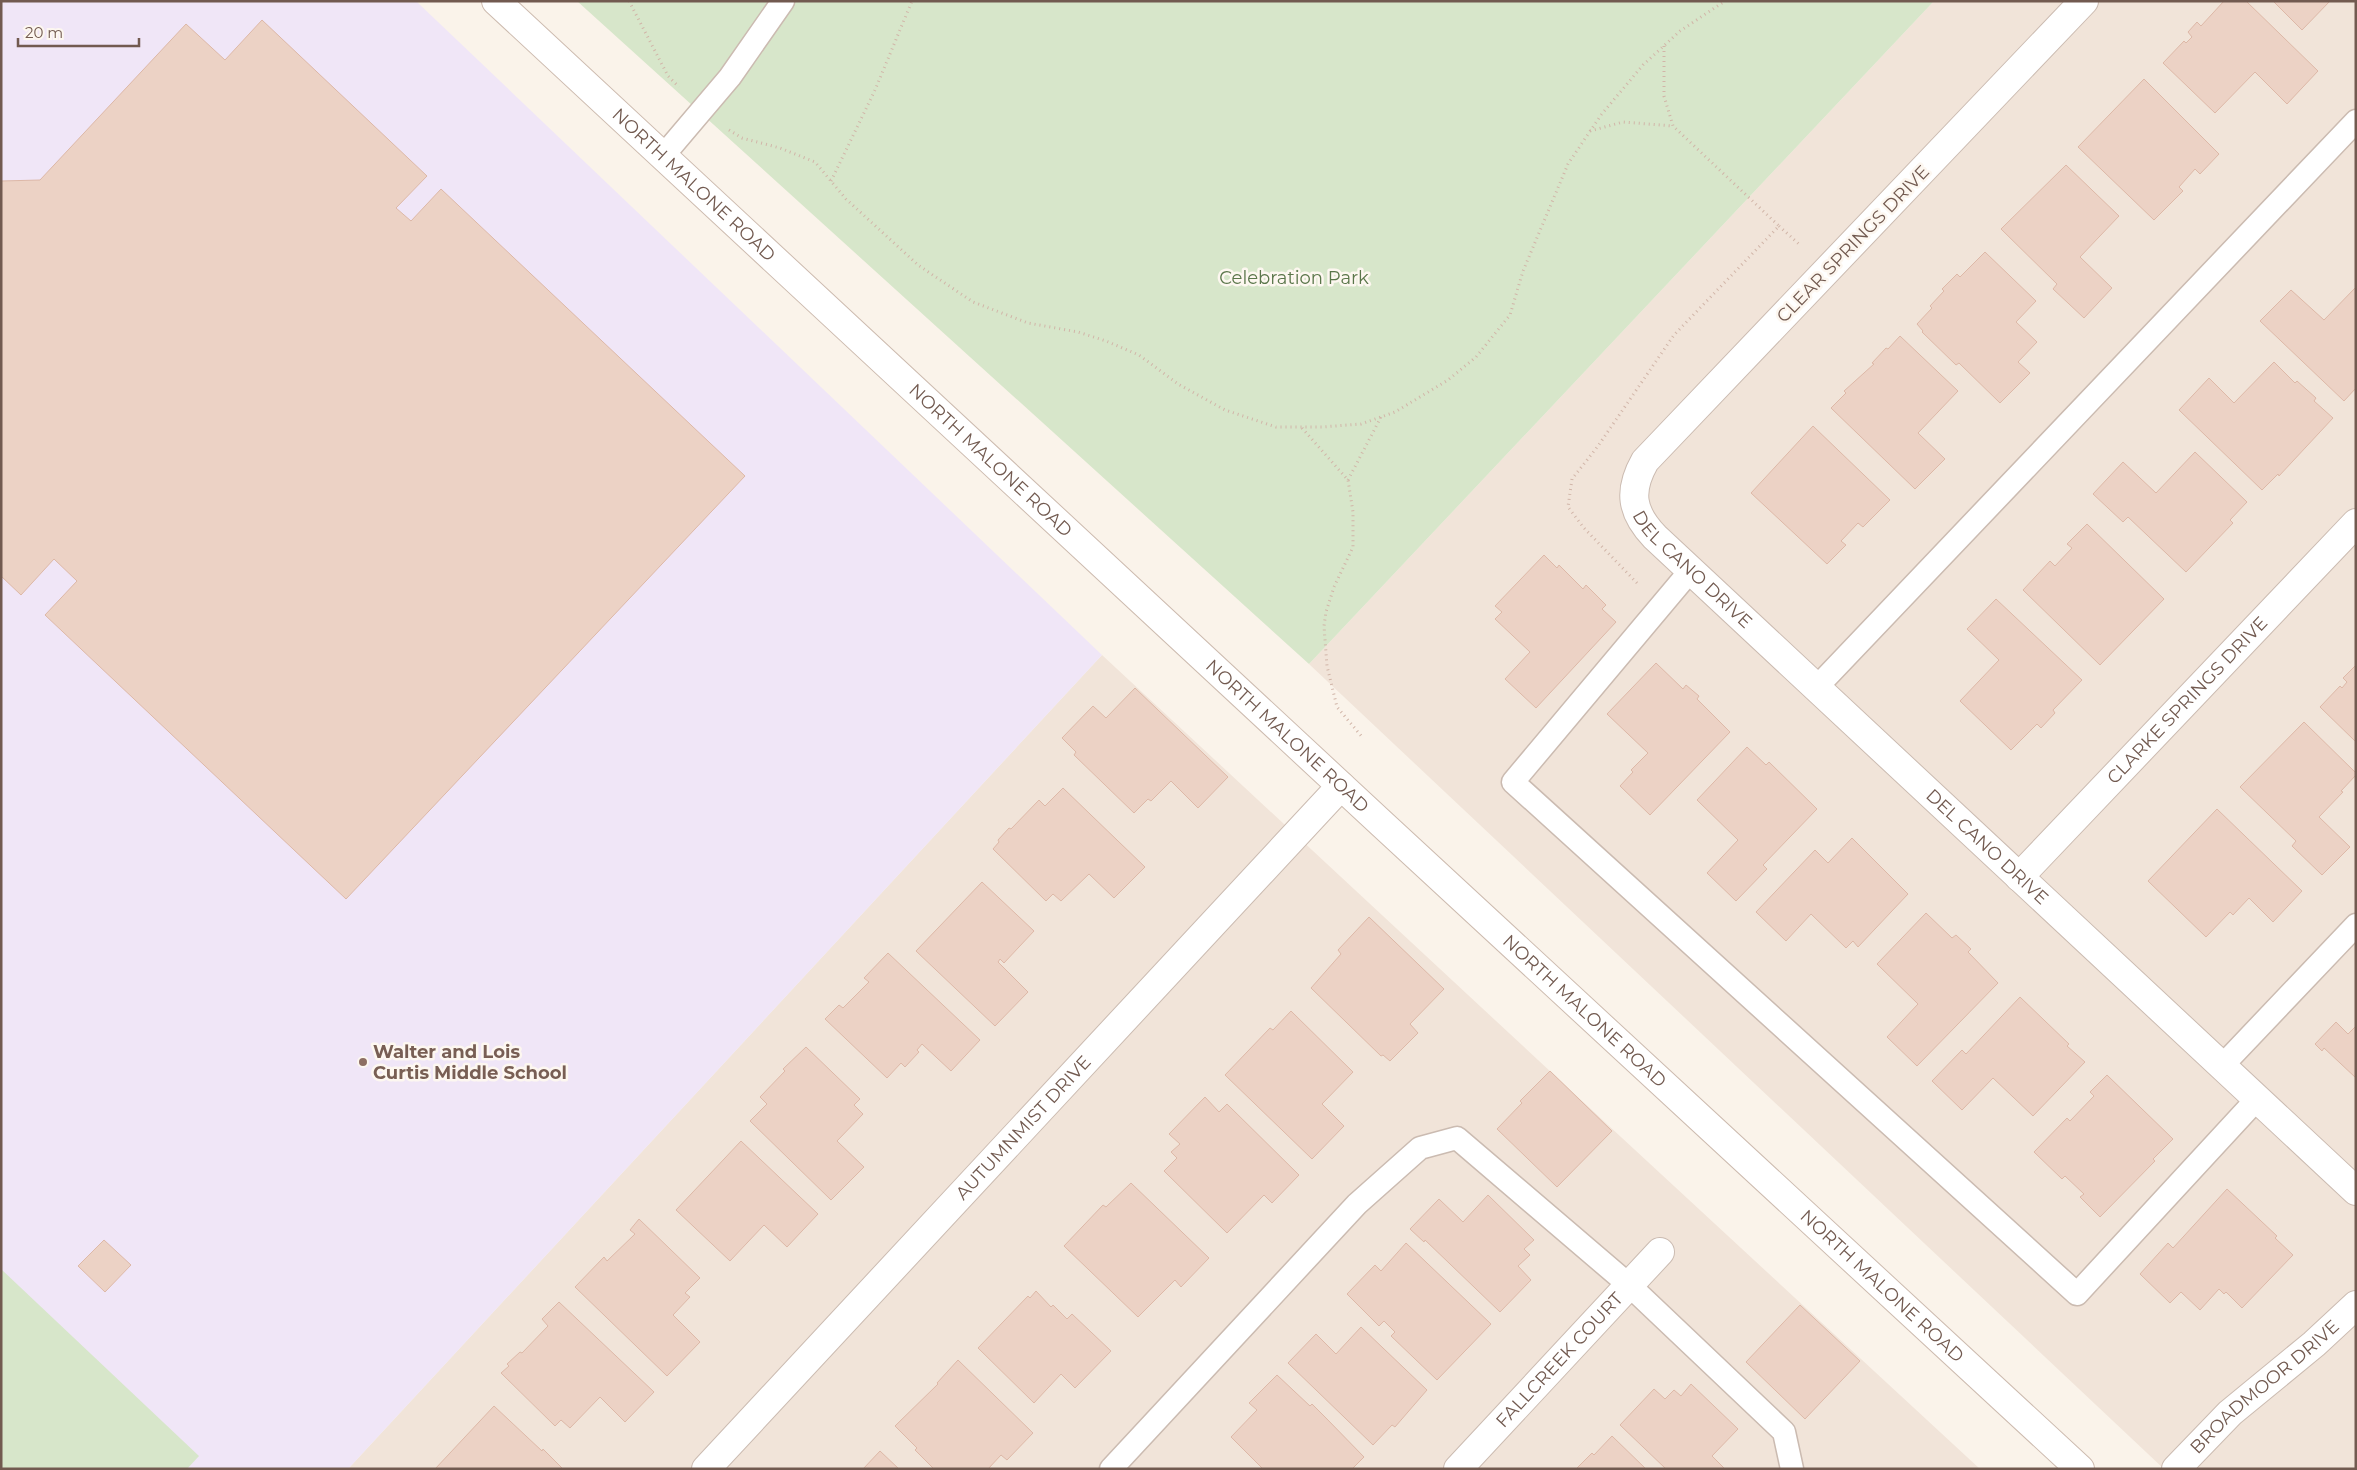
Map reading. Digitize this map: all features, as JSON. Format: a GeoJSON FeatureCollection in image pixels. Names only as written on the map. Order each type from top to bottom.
{"type":"FeatureCollection","features":[{"type":"Feature","properties":{"kind":"street","name":"NORTH MALONE ROAD"},"geometry":{"type":"LineString","coordinates":[[496,1],[2080,1469]]}},
{"type":"Feature","properties":{"kind":"street","name":"CLEAR SPRINGS DRIVE"},"geometry":{"type":"LineString","coordinates":[[1633,493],[1636,476],[1644,461],[2084,1]]}},
{"type":"Feature","properties":{"kind":"street","name":"DEL CANO DRIVE"},"geometry":{"type":"LineString","coordinates":[[1633,493],[1636,509],[1643,525],[2356,1192]]}},
{"type":"Feature","properties":{"kind":"street","name":"CLARKE SPRINGS DRIVE"},"geometry":{"type":"LineString","coordinates":[[2019,877],[2356,523]]}},
{"type":"Feature","properties":{"kind":"street","name":"AUTUMNMIST DRIVE"},"geometry":{"type":"LineString","coordinates":[[706,1469],[1341,786]]}},
{"type":"Feature","properties":{"kind":"street","name":"FALLCREEK COURT"},"geometry":{"type":"LineString","coordinates":[[1458,1469],[1660,1252]]}},
{"type":"Feature","properties":{"kind":"street","name":"BROADMOOR DRIVE"},"geometry":{"type":"LineString","coordinates":[[2176,1469],[2230,1413],[2314,1344],[2356,1305]]}},
{"type":"Feature","properties":{"kind":"lane"},"geometry":{"type":"LineString","coordinates":[[663,156],[703,112],[783,1]]}},
{"type":"Feature","properties":{"kind":"lane"},"geometry":{"type":"LineString","coordinates":[[1816,688],[2356,121]]}},
{"type":"Feature","properties":{"kind":"lane"},"geometry":{"type":"LineString","coordinates":[[1691,570],[1513,782],[2077,1294],[2257,1099]]}},
{"type":"Feature","properties":{"kind":"lane"},"geometry":{"type":"LineString","coordinates":[[2222,1066],[2356,925]]}},
{"type":"Feature","properties":{"kind":"lane"},"geometry":{"type":"LineString","coordinates":[[1111,1469],[1357,1204],[1420,1148],[1457,1138],[1629,1285],[1784,1432],[1792,1469]]}},
{"type":"Feature","properties":{"kind":"path"},"geometry":{"type":"LineString","coordinates":[[629,1],[668,76],[703,112],[742,138],[780,148],[815,162],[846,199],[918,265],[974,302],[1028,323],[1078,332],[1106,341],[1139,355],[1178,384],[1225,410],[1276,427],[1361,424],[1395,412],[1448,380],[1476,357],[1510,315],[1523,270],[1568,164],[1601,115],[1643,65],[1680,31],[1725,1]]}},
{"type":"Feature","properties":{"kind":"path"},"geometry":{"type":"LineString","coordinates":[[831,181],[875,90],[912,1]]}},
{"type":"Feature","properties":{"kind":"path"},"geometry":{"type":"LineString","coordinates":[[1640,587],[1584,528],[1568,507],[1572,479],[1598,446],[1674,335],[1779,226],[1673,126],[1664,96],[1664,46]]}},
{"type":"Feature","properties":{"kind":"path"},"geometry":{"type":"LineString","coordinates":[[1590,132],[1623,122],[1673,126]]}},
{"type":"Feature","properties":{"kind":"path"},"geometry":{"type":"LineString","coordinates":[[1348,480],[1381,417]]}},
{"type":"Feature","properties":{"kind":"path"},"geometry":{"type":"LineString","coordinates":[[1301,427],[1348,480],[1353,512],[1353,547],[1334,587],[1326,612],[1324,626],[1327,666],[1338,707],[1363,738]]}},
{"type":"Feature","properties":{"kind":"shaded area","name":"Walter and Lois Curtis Middle School"},"geometry":{"type":"Polygon","coordinates":[[[1,1],[416,1],[1102,655],[348,1469],[1,1469],[1,1]]]}},
{"type":"Feature","properties":{"kind":"shaded area"},"geometry":{"type":"Polygon","coordinates":[[[1934,1],[2356,1],[2356,1469],[2164,1469],[1309,664],[1934,1]]]}},
{"type":"Feature","properties":{"kind":"shaded area"},"geometry":{"type":"Polygon","coordinates":[[[1102,655],[1608,1125],[1980,1469],[348,1469],[1102,655]]]}},
{"type":"Feature","properties":{"kind":"green space","name":"Celebration Park"},"geometry":{"type":"Polygon","coordinates":[[[577,1],[1934,1],[1309,664],[577,1]]]}},
{"type":"Feature","properties":{"kind":"green space"},"geometry":{"type":"Polygon","coordinates":[[[1,1269],[199,1456],[187,1469],[1,1469],[1,1269]]]}},
{"type":"Feature","properties":{"kind":"building"},"geometry":{"type":"Polygon","coordinates":[[[2224,1],[2246,1],[2318,71],[2287,104],[2255,72],[2215,113],[2163,63],[2184,41],[2186,43],[2192,37],[2188,32],[2197,22],[2201,26],[2224,1]]]}},
{"type":"Feature","properties":{"kind":"building"},"geometry":{"type":"Polygon","coordinates":[[[2273,1],[2330,1],[2302,30],[2273,1]]]}},
{"type":"Feature","properties":{"kind":"building"},"geometry":{"type":"Polygon","coordinates":[[[262,20],[427,176],[396,208],[411,221],[441,189],[745,476],[346,899],[45,615],[77,581],[54,559],[21,595],[1,576],[1,181],[40,180],[186,24],[225,60],[262,20]]]}},
{"type":"Feature","properties":{"kind":"building"},"geometry":{"type":"Polygon","coordinates":[[[2144,79],[2219,154],[2200,174],[2195,169],[2179,187],[2183,191],[2154,220],[2078,147],[2144,79]]]}},
{"type":"Feature","properties":{"kind":"building"},"geometry":{"type":"Polygon","coordinates":[[[2066,165],[2119,216],[2080,257],[2112,288],[2084,318],[2053,289],[2057,284],[2001,229],[2066,165]]]}},
{"type":"Feature","properties":{"kind":"building"},"geometry":{"type":"Polygon","coordinates":[[[1985,252],[2036,301],[2016,322],[2037,342],[2018,362],[2030,373],[2000,403],[1959,363],[1956,365],[1922,332],[1917,324],[1932,308],[1930,306],[1944,291],[1942,289],[1957,274],[1960,277],[1985,252]]]}},
{"type":"Feature","properties":{"kind":"building"},"geometry":{"type":"Polygon","coordinates":[[[2356,287],[2356,388],[2344,401],[2260,321],[2291,290],[2324,320],[2356,287]]]}},
{"type":"Feature","properties":{"kind":"building"},"geometry":{"type":"Polygon","coordinates":[[[1900,336],[1958,391],[1918,433],[1945,459],[1915,489],[1831,408],[1846,393],[1844,391],[1874,364],[1872,363],[1900,336]]]}},
{"type":"Feature","properties":{"kind":"building"},"geometry":{"type":"Polygon","coordinates":[[[2274,362],[2295,383],[2297,381],[2316,398],[2314,401],[2333,418],[2279,476],[2278,474],[2262,490],[2179,410],[2209,378],[2234,403],[2274,362]]]}},
{"type":"Feature","properties":{"kind":"building"},"geometry":{"type":"Polygon","coordinates":[[[1813,426],[1890,500],[1863,527],[1858,523],[1841,541],[1846,545],[1827,564],[1751,493],[1813,426]]]}},
{"type":"Feature","properties":{"kind":"building"},"geometry":{"type":"Polygon","coordinates":[[[2195,452],[2247,502],[2230,520],[2233,523],[2186,572],[2128,517],[2123,522],[2093,494],[2123,462],[2156,493],[2195,452]]]}},
{"type":"Feature","properties":{"kind":"building"},"geometry":{"type":"Polygon","coordinates":[[[2087,524],[2164,599],[2100,665],[2023,590],[2050,561],[2055,566],[2072,548],[2067,544],[2087,524]]]}},
{"type":"Feature","properties":{"kind":"building"},"geometry":{"type":"Polygon","coordinates":[[[1544,555],[1557,568],[1559,565],[1583,589],[1586,585],[1606,605],[1602,609],[1616,622],[1536,708],[1505,679],[1530,652],[1495,619],[1502,612],[1495,606],[1544,555]]]}},
{"type":"Feature","properties":{"kind":"building"},"geometry":{"type":"Polygon","coordinates":[[[1996,599],[2082,680],[2053,710],[2055,713],[2041,728],[2037,724],[2011,750],[1960,701],[1999,660],[1967,629],[1996,599]]]}},
{"type":"Feature","properties":{"kind":"building"},"geometry":{"type":"Polygon","coordinates":[[[1656,663],[1683,689],[1686,685],[1699,696],[1697,699],[1730,732],[1650,815],[1620,786],[1633,772],[1631,770],[1648,753],[1607,714],[1656,663]]]}},
{"type":"Feature","properties":{"kind":"building"},"geometry":{"type":"Polygon","coordinates":[[[2356,665],[2356,742],[2320,707],[2340,686],[2342,688],[2347,682],[2343,678],[2356,665]]]}},
{"type":"Feature","properties":{"kind":"building"},"geometry":{"type":"Polygon","coordinates":[[[1135,688],[1228,777],[1198,808],[1171,781],[1151,801],[1148,799],[1134,813],[1074,755],[1076,752],[1062,738],[1093,706],[1106,718],[1135,688]]]}},
{"type":"Feature","properties":{"kind":"building"},"geometry":{"type":"Polygon","coordinates":[[[2304,722],[2356,773],[2341,791],[2343,792],[2319,817],[2350,847],[2322,875],[2292,846],[2296,841],[2240,787],[2304,722]]]}},
{"type":"Feature","properties":{"kind":"building"},"geometry":{"type":"Polygon","coordinates":[[[1747,747],[1766,765],[1769,762],[1817,809],[1763,865],[1767,869],[1736,901],[1707,873],[1738,840],[1697,800],[1747,747]]]}},
{"type":"Feature","properties":{"kind":"building"},"geometry":{"type":"Polygon","coordinates":[[[1063,788],[1145,867],[1114,898],[1089,874],[1061,901],[1053,894],[1046,901],[993,849],[1009,828],[1011,829],[1039,800],[1045,806],[1063,788]]]}},
{"type":"Feature","properties":{"kind":"building"},"geometry":{"type":"Polygon","coordinates":[[[2217,809],[2302,891],[2273,922],[2249,898],[2233,915],[2230,912],[2206,937],[2148,881],[2217,809]]]}},
{"type":"Feature","properties":{"kind":"building"},"geometry":{"type":"Polygon","coordinates":[[[1852,838],[1908,894],[1858,947],[1853,941],[1846,948],[1811,914],[1786,941],[1756,912],[1815,850],[1828,863],[1852,838]]]}},
{"type":"Feature","properties":{"kind":"building"},"geometry":{"type":"Polygon","coordinates":[[[982,882],[1034,931],[1004,963],[1000,959],[998,962],[1028,992],[995,1026],[916,951],[982,882]]]}},
{"type":"Feature","properties":{"kind":"building"},"geometry":{"type":"Polygon","coordinates":[[[1926,913],[1952,938],[1956,935],[1971,949],[1968,952],[1998,983],[1917,1066],[1887,1037],[1918,1004],[1877,964],[1926,913]]]}},
{"type":"Feature","properties":{"kind":"building"},"geometry":{"type":"Polygon","coordinates":[[[1369,917],[1444,989],[1410,1024],[1418,1033],[1390,1061],[1383,1055],[1381,1056],[1311,988],[1341,954],[1338,950],[1369,917]]]}},
{"type":"Feature","properties":{"kind":"building"},"geometry":{"type":"Polygon","coordinates":[[[888,953],[980,1040],[951,1071],[922,1044],[917,1050],[919,1052],[905,1067],[901,1063],[887,1078],[825,1019],[839,1005],[843,1008],[869,982],[864,978],[888,953]]]}},
{"type":"Feature","properties":{"kind":"building"},"geometry":{"type":"Polygon","coordinates":[[[2020,997],[2085,1062],[2033,1116],[1993,1078],[1962,1110],[1932,1081],[1962,1050],[1966,1054],[2020,997]]]}},
{"type":"Feature","properties":{"kind":"building"},"geometry":{"type":"Polygon","coordinates":[[[1291,1011],[1353,1072],[1322,1104],[1344,1126],[1312,1159],[1225,1075],[1270,1028],[1273,1030],[1291,1011]]]}},
{"type":"Feature","properties":{"kind":"building"},"geometry":{"type":"Polygon","coordinates":[[[2336,1022],[2348,1034],[2356,1026],[2356,1078],[2324,1048],[2322,1051],[2315,1044],[2336,1022]]]}},
{"type":"Feature","properties":{"kind":"building"},"geometry":{"type":"Polygon","coordinates":[[[806,1047],[860,1099],[854,1105],[863,1114],[837,1141],[864,1167],[831,1200],[750,1121],[767,1104],[760,1097],[785,1071],[783,1069],[806,1047]]]}},
{"type":"Feature","properties":{"kind":"building"},"geometry":{"type":"Polygon","coordinates":[[[1550,1071],[1612,1131],[1557,1187],[1497,1129],[1522,1103],[1520,1101],[1550,1071]]]}},
{"type":"Feature","properties":{"kind":"building"},"geometry":{"type":"Polygon","coordinates":[[[2107,1075],[2173,1139],[2153,1159],[2155,1161],[2100,1217],[2080,1197],[2084,1194],[2065,1176],[2062,1179],[2034,1152],[2067,1118],[2070,1121],[2094,1096],[2090,1092],[2107,1075]]]}},
{"type":"Feature","properties":{"kind":"building"},"geometry":{"type":"Polygon","coordinates":[[[1205,1097],[1219,1112],[1227,1104],[1299,1175],[1272,1203],[1264,1195],[1227,1233],[1164,1171],[1177,1158],[1171,1152],[1180,1144],[1169,1134],[1205,1097]]]}},
{"type":"Feature","properties":{"kind":"building"},"geometry":{"type":"Polygon","coordinates":[[[741,1141],[818,1214],[787,1247],[764,1225],[730,1261],[676,1210],[741,1141]]]}},
{"type":"Feature","properties":{"kind":"building"},"geometry":{"type":"Polygon","coordinates":[[[1131,1183],[1209,1258],[1181,1287],[1175,1280],[1138,1317],[1064,1246],[1103,1205],[1106,1207],[1131,1183]]]}},
{"type":"Feature","properties":{"kind":"building"},"geometry":{"type":"Polygon","coordinates":[[[2227,1189],[2277,1236],[2275,1238],[2293,1255],[2242,1308],[2226,1292],[2224,1294],[2219,1289],[2200,1310],[2181,1292],[2170,1303],[2140,1274],[2168,1243],[2173,1248],[2227,1189]]]}},
{"type":"Feature","properties":{"kind":"building"},"geometry":{"type":"Polygon","coordinates":[[[1488,1195],[1534,1240],[1524,1249],[1530,1255],[1518,1266],[1531,1280],[1500,1312],[1425,1240],[1424,1242],[1410,1229],[1439,1199],[1463,1222],[1488,1195]]]}},
{"type":"Feature","properties":{"kind":"building"},"geometry":{"type":"Polygon","coordinates":[[[639,1219],[700,1278],[685,1293],[690,1297],[673,1315],[700,1342],[667,1376],[575,1287],[604,1257],[607,1261],[635,1234],[630,1230],[639,1219]]]}},
{"type":"Feature","properties":{"kind":"building"},"geometry":{"type":"Polygon","coordinates":[[[104,1240],[131,1265],[105,1292],[78,1266],[104,1240]]]}},
{"type":"Feature","properties":{"kind":"building"},"geometry":{"type":"Polygon","coordinates":[[[1406,1243],[1491,1324],[1437,1380],[1391,1336],[1395,1332],[1384,1321],[1379,1326],[1347,1294],[1375,1265],[1381,1271],[1406,1243]]]}},
{"type":"Feature","properties":{"kind":"building"},"geometry":{"type":"Polygon","coordinates":[[[1036,1291],[1051,1307],[1053,1305],[1067,1319],[1072,1314],[1111,1351],[1075,1388],[1061,1374],[1034,1403],[978,1348],[1028,1296],[1030,1298],[1036,1291]]]}},
{"type":"Feature","properties":{"kind":"building"},"geometry":{"type":"Polygon","coordinates":[[[559,1302],[654,1392],[625,1422],[600,1397],[570,1428],[561,1420],[555,1426],[501,1373],[509,1366],[507,1364],[520,1352],[522,1353],[548,1326],[542,1319],[559,1302]]]}},
{"type":"Feature","properties":{"kind":"building"},"geometry":{"type":"Polygon","coordinates":[[[1800,1305],[1860,1361],[1805,1419],[1746,1362],[1800,1305]]]}},
{"type":"Feature","properties":{"kind":"building"},"geometry":{"type":"Polygon","coordinates":[[[1361,1327],[1427,1390],[1395,1427],[1392,1425],[1373,1445],[1288,1363],[1316,1334],[1336,1354],[1361,1327]]]}},
{"type":"Feature","properties":{"kind":"building"},"geometry":{"type":"Polygon","coordinates":[[[958,1360],[1033,1433],[1007,1460],[1001,1455],[988,1469],[934,1469],[915,1450],[917,1448],[895,1426],[938,1384],[958,1360]]]}},
{"type":"Feature","properties":{"kind":"building"},"geometry":{"type":"Polygon","coordinates":[[[1277,1375],[1310,1406],[1312,1404],[1364,1457],[1352,1469],[1263,1469],[1231,1437],[1257,1410],[1249,1403],[1277,1375]]]}},
{"type":"Feature","properties":{"kind":"building"},"geometry":{"type":"Polygon","coordinates":[[[1691,1384],[1738,1429],[1712,1456],[1725,1469],[1666,1469],[1620,1425],[1654,1389],[1665,1399],[1674,1390],[1681,1396],[1691,1384]]]}},
{"type":"Feature","properties":{"kind":"building"},"geometry":{"type":"Polygon","coordinates":[[[494,1406],[542,1451],[543,1449],[563,1469],[435,1469],[494,1406]]]}},
{"type":"Feature","properties":{"kind":"building"},"geometry":{"type":"Polygon","coordinates":[[[1612,1436],[1646,1469],[1576,1469],[1592,1453],[1594,1455],[1612,1436]]]}},
{"type":"Feature","properties":{"kind":"building"},"geometry":{"type":"Polygon","coordinates":[[[880,1451],[899,1469],[863,1469],[880,1451]]]}},
{"type":"Feature","properties":{"kind":"place","name":"Walter and Lois Curtis Middle School"},"geometry":{"type":"Point","coordinates":[363,1062]}}]}
